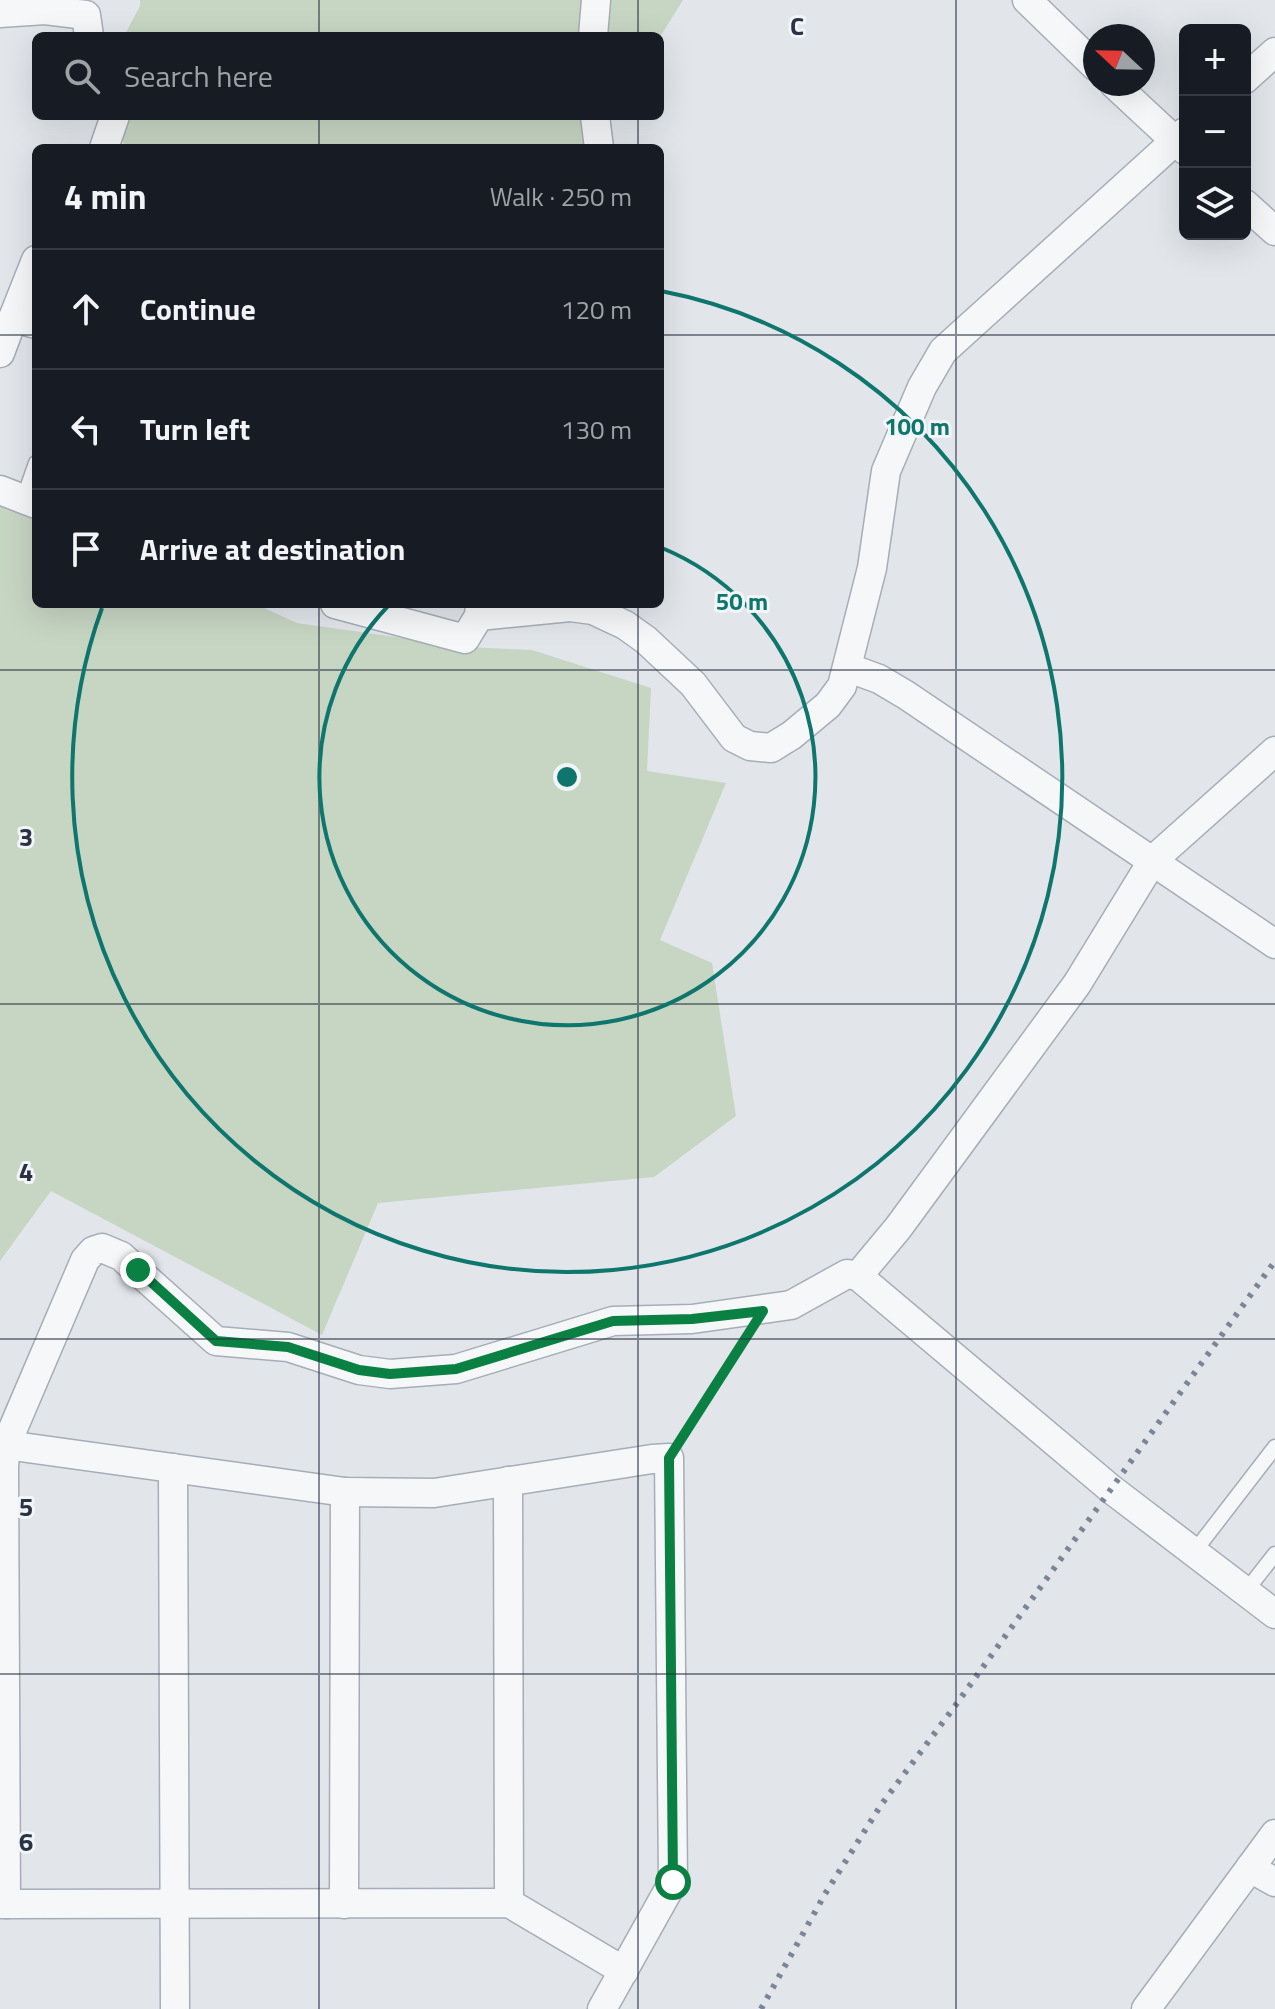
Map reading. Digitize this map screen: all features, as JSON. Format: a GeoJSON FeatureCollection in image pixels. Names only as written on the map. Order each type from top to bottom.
{"type":"FeatureCollection","features":[{"type":"Feature","properties":{"kind":"street"},"geometry":{"type":"LineString","coordinates":[[593,32],[596,0]]}},
{"type":"Feature","properties":{"kind":"street"},"geometry":{"type":"LineString","coordinates":[[1027,0],[1083,54]]}},
{"type":"Feature","properties":{"kind":"street"},"geometry":{"type":"LineString","coordinates":[[0,13],[45,10],[86,15],[88,32]]}},
{"type":"Feature","properties":{"kind":"street"},"geometry":{"type":"LineString","coordinates":[[1251,74],[1275,52]]}},
{"type":"Feature","properties":{"kind":"street"},"geometry":{"type":"LineString","coordinates":[[1128,96],[1179,138]]}},
{"type":"Feature","properties":{"kind":"street"},"geometry":{"type":"LineString","coordinates":[[105,144],[114,120]]}},
{"type":"Feature","properties":{"kind":"street"},"geometry":{"type":"LineString","coordinates":[[596,120],[598,144]]}},
{"type":"Feature","properties":{"kind":"street"},"geometry":{"type":"LineString","coordinates":[[578,608],[593,610],[646,640],[693,684],[734,738],[750,746],[771,748],[792,735],[828,705],[842,686],[872,568],[886,471],[922,387],[943,351],[1179,144]]}},
{"type":"Feature","properties":{"kind":"street"},"geometry":{"type":"LineString","coordinates":[[1251,209],[1275,231]]}},
{"type":"Feature","properties":{"kind":"street"},"geometry":{"type":"LineString","coordinates":[[0,353],[25,321],[32,282]]}},
{"type":"Feature","properties":{"kind":"street"},"geometry":{"type":"LineString","coordinates":[[350,608],[465,639],[479,610],[540,608]]}},
{"type":"Feature","properties":{"kind":"street"},"geometry":{"type":"LineString","coordinates":[[849,668],[879,679],[906,695],[1275,944]]}},
{"type":"Feature","properties":{"kind":"street"},"geometry":{"type":"LineString","coordinates":[[858,1276],[898,1228],[1069,995],[1153,860],[1275,751]]}},
{"type":"Feature","properties":{"kind":"street"},"geometry":{"type":"LineString","coordinates":[[624,1971],[509,1903],[3,1904],[3,1444],[85,1260],[93,1251],[102,1248],[121,1256],[216,1341],[288,1347],[359,1370],[390,1374],[456,1369],[613,1321],[692,1319],[763,1311],[791,1305],[847,1274],[858,1276],[1111,1489],[1275,1614]]}},
{"type":"Feature","properties":{"kind":"street"},"geometry":{"type":"LineString","coordinates":[[3,1444],[345,1492],[434,1493],[669,1458],[673,1882],[602,2009]]}},
{"type":"Feature","properties":{"kind":"street"},"geometry":{"type":"LineString","coordinates":[[173,1468],[175,2009]]}},
{"type":"Feature","properties":{"kind":"street"},"geometry":{"type":"LineString","coordinates":[[508,1481],[509,1903]]}},
{"type":"Feature","properties":{"kind":"street"},"geometry":{"type":"LineString","coordinates":[[344,1904],[345,1492]]}},
{"type":"Feature","properties":{"kind":"street"},"geometry":{"type":"LineString","coordinates":[[1146,2009],[1275,1834]]}},
{"type":"Feature","properties":{"kind":"street"},"geometry":{"type":"LineString","coordinates":[[1250,1868],[1275,1882]]}},
{"type":"Feature","properties":{"kind":"lane"},"geometry":{"type":"LineString","coordinates":[[20,498],[32,472]]}},
{"type":"Feature","properties":{"kind":"lane"},"geometry":{"type":"LineString","coordinates":[[1194,1552],[1275,1447]]}},
{"type":"Feature","properties":{"kind":"lane"},"geometry":{"type":"LineString","coordinates":[[1246,1591],[1275,1554]]}},
{"type":"Feature","properties":{"kind":"path"},"geometry":{"type":"LineString","coordinates":[[669,1458],[763,1311]]}},
{"type":"Feature","properties":{"kind":"green space"},"geometry":{"type":"Polygon","coordinates":[[[140,0],[683,0],[663,32],[126,32],[140,0]]]}},
{"type":"Feature","properties":{"kind":"green space"},"geometry":{"type":"Polygon","coordinates":[[[110,120],[603,120],[587,144],[125,144],[110,120]]]}},
{"type":"Feature","properties":{"kind":"green space"},"geometry":{"type":"Polygon","coordinates":[[[0,502],[32,512],[32,608],[264,608],[297,623],[466,647],[532,650],[651,688],[647,771],[726,783],[660,940],[712,963],[736,1116],[654,1177],[378,1203],[322,1335],[51,1191],[0,1261],[0,502]]]}},
{"type":"Feature","properties":{"kind":"railway"},"geometry":{"type":"LineString","coordinates":[[761,2009],[825,1894],[881,1805],[1275,1261]]}},
{"type":"Feature","properties":{"kind":"route"},"geometry":{"type":"LineString","coordinates":[[138,1270],[216,1341],[288,1347],[359,1370],[390,1374],[456,1369],[613,1321],[692,1319],[763,1311],[669,1458],[673,1882]]}}]}
